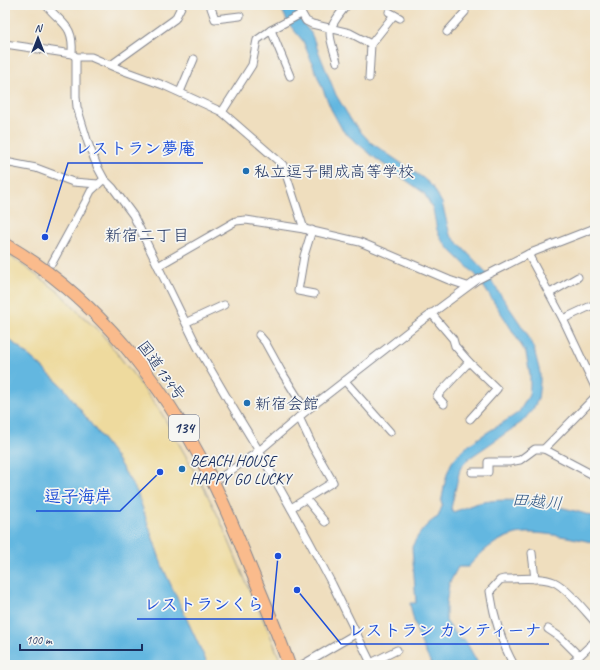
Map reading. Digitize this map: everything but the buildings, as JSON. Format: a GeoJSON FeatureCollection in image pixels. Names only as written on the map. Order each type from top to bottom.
{"type":"FeatureCollection","features":[{"type":"Feature","properties":{"kind":"highway","name":"国道134号"},"geometry":{"type":"LineString","coordinates":[[5,244],[43,269],[92,310],[136,358],[169,405],[197,452],[223,503],[289,665]]}},
{"type":"Feature","properties":{"kind":"street"},"geometry":{"type":"LineString","coordinates":[[46,5],[70,31],[74,55],[76,97],[80,118],[101,182]]}},
{"type":"Feature","properties":{"kind":"street"},"geometry":{"type":"LineString","coordinates":[[111,65],[175,19],[182,5]]}},
{"type":"Feature","properties":{"kind":"street"},"geometry":{"type":"LineString","coordinates":[[210,5],[215,19],[240,16]]}},
{"type":"Feature","properties":{"kind":"street"},"geometry":{"type":"LineString","coordinates":[[297,5],[300,15],[306,21],[312,24],[350,33],[371,44]]}},
{"type":"Feature","properties":{"kind":"street"},"geometry":{"type":"LineString","coordinates":[[337,62],[330,34],[331,29],[347,5]]}},
{"type":"Feature","properties":{"kind":"street"},"geometry":{"type":"LineString","coordinates":[[447,32],[465,12]]}},
{"type":"Feature","properties":{"kind":"street"},"geometry":{"type":"LineString","coordinates":[[222,112],[252,65],[257,40],[271,30],[300,15]]}},
{"type":"Feature","properties":{"kind":"street"},"geometry":{"type":"LineString","coordinates":[[369,78],[371,44],[394,15]]}},
{"type":"Feature","properties":{"kind":"street"},"geometry":{"type":"LineString","coordinates":[[271,30],[290,76]]}},
{"type":"Feature","properties":{"kind":"street"},"geometry":{"type":"LineString","coordinates":[[5,44],[91,57],[180,92],[222,112],[283,165],[304,228]]}},
{"type":"Feature","properties":{"kind":"street"},"geometry":{"type":"LineString","coordinates":[[180,92],[194,59]]}},
{"type":"Feature","properties":{"kind":"street"},"geometry":{"type":"LineString","coordinates":[[5,162],[36,168],[73,182],[101,182],[113,188],[133,215],[187,322],[197,346],[291,508],[332,584],[372,664],[397,650]]}},
{"type":"Feature","properties":{"kind":"street"},"geometry":{"type":"LineString","coordinates":[[52,263],[90,191],[101,182]]}},
{"type":"Feature","properties":{"kind":"street"},"geometry":{"type":"LineString","coordinates":[[158,266],[236,222],[246,220],[304,228],[360,242],[467,286]]}},
{"type":"Feature","properties":{"kind":"street"},"geometry":{"type":"LineString","coordinates":[[220,478],[259,451],[306,411],[467,286],[489,273],[528,254],[595,228]]}},
{"type":"Feature","properties":{"kind":"street"},"geometry":{"type":"LineString","coordinates":[[312,230],[304,256],[298,291],[314,294]]}},
{"type":"Feature","properties":{"kind":"street"},"geometry":{"type":"LineString","coordinates":[[528,254],[564,319],[595,387]]}},
{"type":"Feature","properties":{"kind":"street"},"geometry":{"type":"LineString","coordinates":[[550,292],[578,277]]}},
{"type":"Feature","properties":{"kind":"street"},"geometry":{"type":"LineString","coordinates":[[564,319],[595,304]]}},
{"type":"Feature","properties":{"kind":"street"},"geometry":{"type":"LineString","coordinates":[[187,322],[224,305]]}},
{"type":"Feature","properties":{"kind":"street"},"geometry":{"type":"LineString","coordinates":[[431,313],[453,339],[456,346],[469,362],[497,389],[470,419]]}},
{"type":"Feature","properties":{"kind":"street"},"geometry":{"type":"LineString","coordinates":[[259,335],[265,342],[306,411]]}},
{"type":"Feature","properties":{"kind":"street"},"geometry":{"type":"LineString","coordinates":[[444,404],[437,396],[469,362]]}},
{"type":"Feature","properties":{"kind":"street"},"geometry":{"type":"LineString","coordinates":[[345,381],[390,432]]}},
{"type":"Feature","properties":{"kind":"street"},"geometry":{"type":"LineString","coordinates":[[544,449],[595,397]]}},
{"type":"Feature","properties":{"kind":"street"},"geometry":{"type":"LineString","coordinates":[[291,508],[333,482],[313,447],[299,417]]}},
{"type":"Feature","properties":{"kind":"street"},"geometry":{"type":"LineString","coordinates":[[472,472],[488,472],[488,462],[520,460],[535,449],[544,449],[595,476]]}},
{"type":"Feature","properties":{"kind":"street"},"geometry":{"type":"LineString","coordinates":[[306,499],[325,522]]}},
{"type":"Feature","properties":{"kind":"street"},"geometry":{"type":"LineString","coordinates":[[532,553],[535,579]]}},
{"type":"Feature","properties":{"kind":"street"},"geometry":{"type":"LineString","coordinates":[[514,665],[496,625],[490,591],[500,580],[544,579],[554,582],[561,586],[595,622]]}},
{"type":"Feature","properties":{"kind":"street"},"geometry":{"type":"LineString","coordinates":[[548,630],[560,637],[576,659],[595,641]]}},
{"type":"Feature","properties":{"kind":"street"},"geometry":{"type":"LineString","coordinates":[[302,665],[357,633]]}},
{"type":"Feature","properties":{"kind":"sand"},"geometry":{"type":"Polygon","coordinates":[[[5,252],[59,292],[101,333],[162,414],[204,488],[220,520],[282,665],[208,665],[163,568],[137,492],[115,456],[64,388],[5,336],[5,252]]]}},
{"type":"Feature","properties":{"kind":"water"},"geometry":{"type":"Polygon","coordinates":[[[280,5],[293,5],[300,20],[311,33],[336,95],[351,120],[361,132],[370,142],[423,178],[433,187],[442,203],[450,235],[484,270],[527,334],[534,349],[540,373],[538,399],[533,409],[522,422],[468,459],[460,469],[451,508],[453,512],[483,502],[510,500],[554,506],[595,517],[595,543],[544,534],[516,534],[502,539],[489,547],[468,567],[458,567],[449,584],[446,605],[446,621],[460,640],[465,640],[479,665],[432,665],[418,635],[410,603],[416,603],[412,547],[422,530],[438,517],[443,504],[441,503],[447,473],[456,457],[472,443],[519,412],[529,395],[530,375],[526,353],[476,275],[450,250],[441,239],[437,230],[433,209],[424,193],[375,158],[343,131],[331,109],[303,41],[288,23],[280,5]]]}},
{"type":"Feature","properties":{"kind":"water"},"geometry":{"type":"Polygon","coordinates":[[[5,336],[64,388],[115,456],[137,492],[163,568],[208,665],[5,665],[5,336]]]}},
{"type":"Feature","properties":{"kind":"place","name":"私立逗子開成高等学校"},"geometry":{"type":"Point","coordinates":[246,171]}},
{"type":"Feature","properties":{"kind":"place","name":"レストラン夢庵"},"geometry":{"type":"Point","coordinates":[45,237]}},
{"type":"Feature","properties":{"kind":"place","name":"新宿会館"},"geometry":{"type":"Point","coordinates":[247,403]}},
{"type":"Feature","properties":{"kind":"place","name":"BEACH HOUSE HAPPY GO LUCKY"},"geometry":{"type":"Point","coordinates":[182,469]}},
{"type":"Feature","properties":{"kind":"place","name":"逗子海岸"},"geometry":{"type":"Point","coordinates":[160,472]}},
{"type":"Feature","properties":{"kind":"place","name":"レストランくら"},"geometry":{"type":"Point","coordinates":[278,556]}},
{"type":"Feature","properties":{"kind":"place","name":"レストラン カンティーナ"},"geometry":{"type":"Point","coordinates":[297,590]}},
{"type":"Feature","properties":{"kind":"district","name":"新宿二丁目"},"geometry":{"type":"Point","coordinates":[147,235]}},
{"type":"Feature","properties":{"kind":"water label","name":"田越川"},"geometry":{"type":"Point","coordinates":[537,501]}}]}
